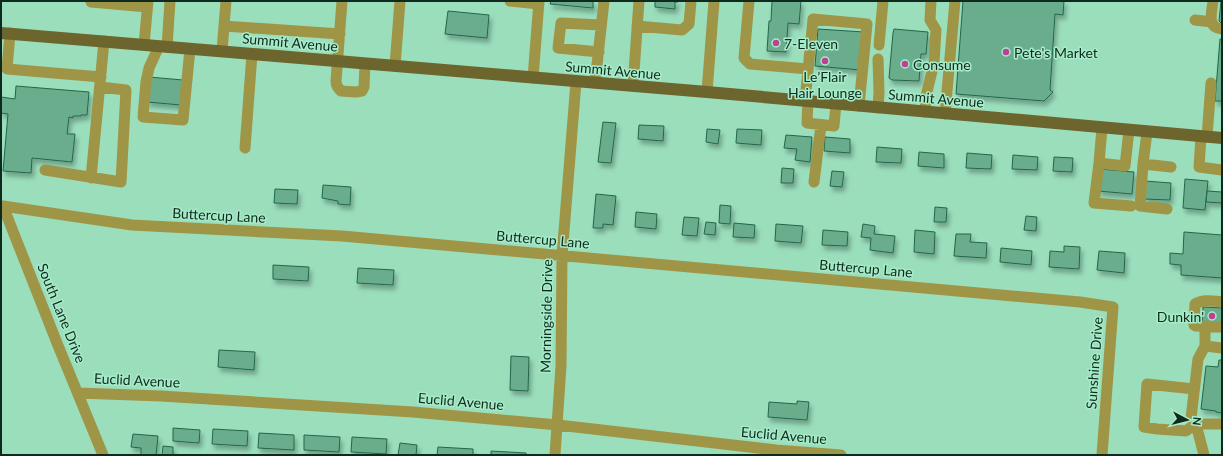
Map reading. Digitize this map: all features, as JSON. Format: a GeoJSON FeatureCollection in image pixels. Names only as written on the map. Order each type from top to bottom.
{"type":"FeatureCollection","features":[{"type":"Feature","properties":{"kind":"main road","name":"Summit Avenue"},"geometry":{"type":"LineString","coordinates":[[6,33],[707,92],[1222,138]]}},
{"type":"Feature","properties":{"kind":"street"},"geometry":{"type":"LineString","coordinates":[[170,1],[163,46],[149,68],[146,82],[143,117],[183,120],[190,49]]}},
{"type":"Feature","properties":{"kind":"street"},"geometry":{"type":"LineString","coordinates":[[222,51],[226,1]]}},
{"type":"Feature","properties":{"kind":"street"},"geometry":{"type":"LineString","coordinates":[[342,1],[336,85],[341,91],[356,92],[363,90],[365,64]]}},
{"type":"Feature","properties":{"kind":"street"},"geometry":{"type":"LineString","coordinates":[[395,66],[400,1]]}},
{"type":"Feature","properties":{"kind":"street"},"geometry":{"type":"LineString","coordinates":[[510,1],[539,3],[533,78]]}},
{"type":"Feature","properties":{"kind":"street"},"geometry":{"type":"LineString","coordinates":[[595,83],[604,1]]}},
{"type":"Feature","properties":{"kind":"street"},"geometry":{"type":"LineString","coordinates":[[632,86],[639,1]]}},
{"type":"Feature","properties":{"kind":"street"},"geometry":{"type":"LineString","coordinates":[[637,26],[682,30],[689,24],[691,1]]}},
{"type":"Feature","properties":{"kind":"street"},"geometry":{"type":"LineString","coordinates":[[707,92],[714,1]]}},
{"type":"Feature","properties":{"kind":"street"},"geometry":{"type":"LineString","coordinates":[[749,1],[744,58],[750,64],[808,69]]}},
{"type":"Feature","properties":{"kind":"street"},"geometry":{"type":"LineString","coordinates":[[879,45],[883,1]]}},
{"type":"Feature","properties":{"kind":"street"},"geometry":{"type":"LineString","coordinates":[[924,112],[926,96],[934,63],[936,30],[930,20],[931,1]]}},
{"type":"Feature","properties":{"kind":"street"},"geometry":{"type":"LineString","coordinates":[[945,114],[955,1]]}},
{"type":"Feature","properties":{"kind":"street"},"geometry":{"type":"LineString","coordinates":[[1213,1],[1213,26],[1216,29],[1222,29]]}},
{"type":"Feature","properties":{"kind":"street"},"geometry":{"type":"LineString","coordinates":[[91,2],[147,4],[144,45]]}},
{"type":"Feature","properties":{"kind":"street"},"geometry":{"type":"LineString","coordinates":[[836,104],[834,126],[807,123],[808,69],[813,19],[867,24],[859,106]]}},
{"type":"Feature","properties":{"kind":"street"},"geometry":{"type":"LineString","coordinates":[[1194,20],[1212,22]]}},
{"type":"Feature","properties":{"kind":"street"},"geometry":{"type":"LineString","coordinates":[[599,52],[558,48],[561,23],[601,25]]}},
{"type":"Feature","properties":{"kind":"street"},"geometry":{"type":"LineString","coordinates":[[224,26],[340,34]]}},
{"type":"Feature","properties":{"kind":"street"},"geometry":{"type":"LineString","coordinates":[[6,33],[7,70],[100,82],[126,90],[120,182],[45,170]]}},
{"type":"Feature","properties":{"kind":"street"},"geometry":{"type":"LineString","coordinates":[[91,178],[104,41]]}},
{"type":"Feature","properties":{"kind":"street"},"geometry":{"type":"LineString","coordinates":[[245,148],[252,54]]}},
{"type":"Feature","properties":{"kind":"street"},"geometry":{"type":"LineString","coordinates":[[878,59],[878,108]]}},
{"type":"Feature","properties":{"kind":"street","name":"Morningside Drive"},"geometry":{"type":"LineString","coordinates":[[555,455],[561,366],[562,256],[576,82]]}},
{"type":"Feature","properties":{"kind":"street"},"geometry":{"type":"LineString","coordinates":[[1211,83],[1199,168],[1222,170]]}},
{"type":"Feature","properties":{"kind":"street"},"geometry":{"type":"LineString","coordinates":[[814,182],[821,125]]}},
{"type":"Feature","properties":{"kind":"street"},"geometry":{"type":"LineString","coordinates":[[1102,128],[1094,203],[1131,206]]}},
{"type":"Feature","properties":{"kind":"street"},"geometry":{"type":"LineString","coordinates":[[1099,163],[1125,166],[1129,130]]}},
{"type":"Feature","properties":{"kind":"street"},"geometry":{"type":"LineString","coordinates":[[1147,132],[1140,206],[1167,208]]}},
{"type":"Feature","properties":{"kind":"street"},"geometry":{"type":"LineString","coordinates":[[1143,164],[1171,167]]}},
{"type":"Feature","properties":{"kind":"street","name":"Buttercup Lane"},"geometry":{"type":"LineString","coordinates":[[2,206],[132,225],[342,236],[1080,302]]}},
{"type":"Feature","properties":{"kind":"street","name":"South Lane Drive"},"geometry":{"type":"LineString","coordinates":[[2,206],[103,455]]}},
{"type":"Feature","properties":{"kind":"street"},"geometry":{"type":"LineString","coordinates":[[1222,302],[1199,301],[1195,304],[1194,326],[1222,327]]}},
{"type":"Feature","properties":{"kind":"street","name":"Sunshine Drive"},"geometry":{"type":"LineString","coordinates":[[1080,302],[1113,307],[1102,455]]}},
{"type":"Feature","properties":{"kind":"street"},"geometry":{"type":"LineString","coordinates":[[1204,455],[1198,432],[1191,418],[1198,359],[1205,346],[1205,326]]}},
{"type":"Feature","properties":{"kind":"street"},"geometry":{"type":"LineString","coordinates":[[1205,346],[1222,348]]}},
{"type":"Feature","properties":{"kind":"street"},"geometry":{"type":"LineString","coordinates":[[1194,389],[1147,384],[1144,427],[1186,431],[1195,424],[1222,424]]}},
{"type":"Feature","properties":{"kind":"street","name":"Euclid Avenue"},"geometry":{"type":"LineString","coordinates":[[78,393],[161,396],[413,412],[558,425],[776,450],[841,455]]}},
{"type":"Feature","properties":{"kind":"building"},"geometry":{"type":"Polygon","coordinates":[[[551,1],[593,1],[593,8],[550,4],[551,1]]]}},
{"type":"Feature","properties":{"kind":"building"},"geometry":{"type":"Polygon","coordinates":[[[655,1],[678,2],[675,2],[675,9],[655,7],[655,1]]]}},
{"type":"Feature","properties":{"kind":"building"},"geometry":{"type":"Polygon","coordinates":[[[772,1],[801,1],[799,24],[788,23],[786,52],[767,51],[772,1]]]}},
{"type":"Feature","properties":{"kind":"building","name":"Pete's Market"},"geometry":{"type":"Polygon","coordinates":[[[963,1],[1064,1],[1063,15],[1055,14],[1050,90],[1053,92],[1044,101],[956,94],[963,1]]]}},
{"type":"Feature","properties":{"kind":"building"},"geometry":{"type":"Polygon","coordinates":[[[1222,1],[1222,24],[1219,21],[1222,1]]]}},
{"type":"Feature","properties":{"kind":"building"},"geometry":{"type":"Polygon","coordinates":[[[448,11],[489,15],[487,38],[445,34],[448,11]]]}},
{"type":"Feature","properties":{"kind":"building"},"geometry":{"type":"Polygon","coordinates":[[[818,29],[864,32],[861,70],[815,66],[818,29]]]}},
{"type":"Feature","properties":{"kind":"building","name":"Consume"},"geometry":{"type":"Polygon","coordinates":[[[894,29],[928,32],[926,54],[921,54],[919,81],[892,80],[889,78],[894,29]]]}},
{"type":"Feature","properties":{"kind":"building"},"geometry":{"type":"Polygon","coordinates":[[[1220,39],[1222,39],[1222,101],[1215,101],[1220,39]]]}},
{"type":"Feature","properties":{"kind":"building"},"geometry":{"type":"Polygon","coordinates":[[[149,77],[183,80],[181,105],[147,102],[149,77]]]}},
{"type":"Feature","properties":{"kind":"building"},"geometry":{"type":"Polygon","coordinates":[[[16,86],[89,92],[87,115],[73,116],[73,118],[69,117],[67,134],[75,134],[72,162],[32,158],[31,173],[3,171],[8,114],[1,113],[1,97],[15,99],[16,86]]]}},
{"type":"Feature","properties":{"kind":"building"},"geometry":{"type":"Polygon","coordinates":[[[603,122],[616,123],[611,163],[598,162],[603,122]]]}},
{"type":"Feature","properties":{"kind":"building"},"geometry":{"type":"Polygon","coordinates":[[[639,125],[664,126],[663,141],[638,139],[639,125]]]}},
{"type":"Feature","properties":{"kind":"building"},"geometry":{"type":"Polygon","coordinates":[[[707,129],[720,130],[718,144],[706,142],[707,129]]]}},
{"type":"Feature","properties":{"kind":"building"},"geometry":{"type":"Polygon","coordinates":[[[737,129],[762,130],[761,145],[736,143],[737,129]]]}},
{"type":"Feature","properties":{"kind":"building"},"geometry":{"type":"Polygon","coordinates":[[[786,135],[812,137],[810,162],[795,160],[797,149],[784,148],[786,135]]]}},
{"type":"Feature","properties":{"kind":"building"},"geometry":{"type":"Polygon","coordinates":[[[825,137],[850,139],[850,153],[824,151],[825,137]]]}},
{"type":"Feature","properties":{"kind":"building"},"geometry":{"type":"Polygon","coordinates":[[[877,147],[902,149],[901,163],[876,162],[877,147]]]}},
{"type":"Feature","properties":{"kind":"building"},"geometry":{"type":"Polygon","coordinates":[[[919,152],[944,154],[944,168],[918,166],[919,152]]]}},
{"type":"Feature","properties":{"kind":"building"},"geometry":{"type":"Polygon","coordinates":[[[967,153],[992,155],[991,169],[966,168],[967,153]]]}},
{"type":"Feature","properties":{"kind":"building"},"geometry":{"type":"Polygon","coordinates":[[[1013,155],[1038,157],[1037,170],[1012,169],[1013,155]]]}},
{"type":"Feature","properties":{"kind":"building"},"geometry":{"type":"Polygon","coordinates":[[[1054,157],[1073,158],[1072,172],[1053,171],[1054,157]]]}},
{"type":"Feature","properties":{"kind":"building"},"geometry":{"type":"Polygon","coordinates":[[[782,168],[794,169],[793,183],[781,183],[782,168]]]}},
{"type":"Feature","properties":{"kind":"building"},"geometry":{"type":"Polygon","coordinates":[[[1100,169],[1134,172],[1132,194],[1098,191],[1100,169]]]}},
{"type":"Feature","properties":{"kind":"building"},"geometry":{"type":"Polygon","coordinates":[[[832,171],[844,172],[842,187],[830,186],[832,171]]]}},
{"type":"Feature","properties":{"kind":"building"},"geometry":{"type":"Polygon","coordinates":[[[1185,179],[1208,181],[1205,210],[1183,208],[1185,179]]]}},
{"type":"Feature","properties":{"kind":"building"},"geometry":{"type":"Polygon","coordinates":[[[1145,181],[1171,183],[1170,200],[1144,199],[1145,181]]]}},
{"type":"Feature","properties":{"kind":"building"},"geometry":{"type":"Polygon","coordinates":[[[323,185],[351,187],[350,205],[338,204],[338,201],[322,198],[323,185]]]}},
{"type":"Feature","properties":{"kind":"building"},"geometry":{"type":"Polygon","coordinates":[[[275,189],[298,190],[297,204],[274,203],[275,189]]]}},
{"type":"Feature","properties":{"kind":"building"},"geometry":{"type":"Polygon","coordinates":[[[1207,191],[1222,192],[1222,203],[1206,202],[1207,191]]]}},
{"type":"Feature","properties":{"kind":"building"},"geometry":{"type":"Polygon","coordinates":[[[596,194],[616,196],[613,225],[603,224],[603,228],[593,228],[596,194]]]}},
{"type":"Feature","properties":{"kind":"building"},"geometry":{"type":"Polygon","coordinates":[[[720,205],[731,206],[730,224],[719,223],[720,205]]]}},
{"type":"Feature","properties":{"kind":"building"},"geometry":{"type":"Polygon","coordinates":[[[935,207],[947,208],[946,222],[934,222],[935,207]]]}},
{"type":"Feature","properties":{"kind":"building"},"geometry":{"type":"Polygon","coordinates":[[[636,212],[657,214],[656,229],[635,227],[636,212]]]}},
{"type":"Feature","properties":{"kind":"building"},"geometry":{"type":"Polygon","coordinates":[[[1026,216],[1037,217],[1036,231],[1024,230],[1026,216]]]}},
{"type":"Feature","properties":{"kind":"building"},"geometry":{"type":"Polygon","coordinates":[[[684,217],[699,218],[697,236],[682,235],[684,217]]]}},
{"type":"Feature","properties":{"kind":"building"},"geometry":{"type":"Polygon","coordinates":[[[706,222],[716,223],[715,235],[704,234],[706,222]]]}},
{"type":"Feature","properties":{"kind":"building"},"geometry":{"type":"Polygon","coordinates":[[[734,223],[755,225],[754,238],[733,237],[734,223]]]}},
{"type":"Feature","properties":{"kind":"building"},"geometry":{"type":"Polygon","coordinates":[[[776,224],[803,226],[801,243],[775,241],[776,224]]]}},
{"type":"Feature","properties":{"kind":"building"},"geometry":{"type":"Polygon","coordinates":[[[863,224],[875,226],[874,234],[895,236],[893,253],[870,250],[871,238],[861,237],[863,224]]]}},
{"type":"Feature","properties":{"kind":"building"},"geometry":{"type":"Polygon","coordinates":[[[823,230],[848,232],[847,246],[822,245],[823,230]]]}},
{"type":"Feature","properties":{"kind":"building"},"geometry":{"type":"Polygon","coordinates":[[[915,230],[935,232],[934,254],[914,252],[915,230]]]}},
{"type":"Feature","properties":{"kind":"building"},"geometry":{"type":"Polygon","coordinates":[[[1184,232],[1222,235],[1222,278],[1181,275],[1181,265],[1170,264],[1170,253],[1183,254],[1184,232]]]}},
{"type":"Feature","properties":{"kind":"building"},"geometry":{"type":"Polygon","coordinates":[[[956,234],[971,234],[970,242],[987,243],[986,258],[954,256],[956,234]]]}},
{"type":"Feature","properties":{"kind":"building"},"geometry":{"type":"Polygon","coordinates":[[[1064,246],[1080,247],[1079,269],[1049,267],[1050,251],[1064,252],[1064,246]]]}},
{"type":"Feature","properties":{"kind":"building"},"geometry":{"type":"Polygon","coordinates":[[[1001,248],[1032,251],[1031,265],[1000,262],[1001,248]]]}},
{"type":"Feature","properties":{"kind":"building"},"geometry":{"type":"Polygon","coordinates":[[[1099,251],[1125,253],[1124,273],[1097,270],[1099,251]]]}},
{"type":"Feature","properties":{"kind":"building"},"geometry":{"type":"Polygon","coordinates":[[[273,265],[309,267],[308,281],[273,279],[273,265]]]}},
{"type":"Feature","properties":{"kind":"building"},"geometry":{"type":"Polygon","coordinates":[[[358,268],[394,270],[393,285],[357,283],[358,268]]]}},
{"type":"Feature","properties":{"kind":"building","name":"Dunkin'"},"geometry":{"type":"Polygon","coordinates":[[[1203,307],[1222,308],[1222,325],[1202,324],[1203,307]]]}},
{"type":"Feature","properties":{"kind":"building"},"geometry":{"type":"Polygon","coordinates":[[[219,350],[255,352],[254,370],[218,367],[219,350]]]}},
{"type":"Feature","properties":{"kind":"building"},"geometry":{"type":"Polygon","coordinates":[[[511,356],[529,357],[528,391],[510,390],[511,356]]]}},
{"type":"Feature","properties":{"kind":"building"},"geometry":{"type":"Polygon","coordinates":[[[1219,360],[1222,360],[1222,413],[1201,409],[1206,366],[1218,367],[1219,360]]]}},
{"type":"Feature","properties":{"kind":"building"},"geometry":{"type":"Polygon","coordinates":[[[797,401],[809,402],[807,420],[768,417],[769,402],[797,404],[797,401]]]}},
{"type":"Feature","properties":{"kind":"building"},"geometry":{"type":"Polygon","coordinates":[[[173,428],[200,430],[199,443],[173,441],[173,428]]]}},
{"type":"Feature","properties":{"kind":"building"},"geometry":{"type":"Polygon","coordinates":[[[213,429],[248,431],[247,446],[212,444],[213,429]]]}},
{"type":"Feature","properties":{"kind":"building"},"geometry":{"type":"Polygon","coordinates":[[[259,433],[294,435],[294,450],[258,448],[259,433]]]}},
{"type":"Feature","properties":{"kind":"building"},"geometry":{"type":"Polygon","coordinates":[[[133,434],[158,436],[156,455],[141,455],[141,448],[131,447],[133,434]]]}},
{"type":"Feature","properties":{"kind":"building"},"geometry":{"type":"Polygon","coordinates":[[[304,435],[340,437],[339,452],[304,450],[304,435]]]}},
{"type":"Feature","properties":{"kind":"building"},"geometry":{"type":"Polygon","coordinates":[[[352,437],[387,439],[386,454],[351,452],[352,437]]]}},
{"type":"Feature","properties":{"kind":"building"},"geometry":{"type":"Polygon","coordinates":[[[400,443],[417,445],[416,455],[398,455],[400,443]]]}},
{"type":"Feature","properties":{"kind":"building"},"geometry":{"type":"Polygon","coordinates":[[[163,446],[173,447],[173,455],[162,455],[163,446]]]}},
{"type":"Feature","properties":{"kind":"building"},"geometry":{"type":"Polygon","coordinates":[[[438,447],[473,449],[473,455],[437,455],[438,447]]]}},
{"type":"Feature","properties":{"kind":"building"},"geometry":{"type":"Polygon","coordinates":[[[491,451],[526,453],[526,455],[491,455],[491,451]]]}},
{"type":"Feature","properties":{"kind":"place","name":"7-Eleven"},"geometry":{"type":"Point","coordinates":[776,43]}},
{"type":"Feature","properties":{"kind":"place","name":"Pete's Market"},"geometry":{"type":"Point","coordinates":[1006,52]}},
{"type":"Feature","properties":{"kind":"place","name":"Le’Flair Hair Lounge"},"geometry":{"type":"Point","coordinates":[825,61]}},
{"type":"Feature","properties":{"kind":"place","name":"Consume"},"geometry":{"type":"Point","coordinates":[905,64]}},
{"type":"Feature","properties":{"kind":"place","name":"Dunkin'"},"geometry":{"type":"Point","coordinates":[1212,316]}}]}
